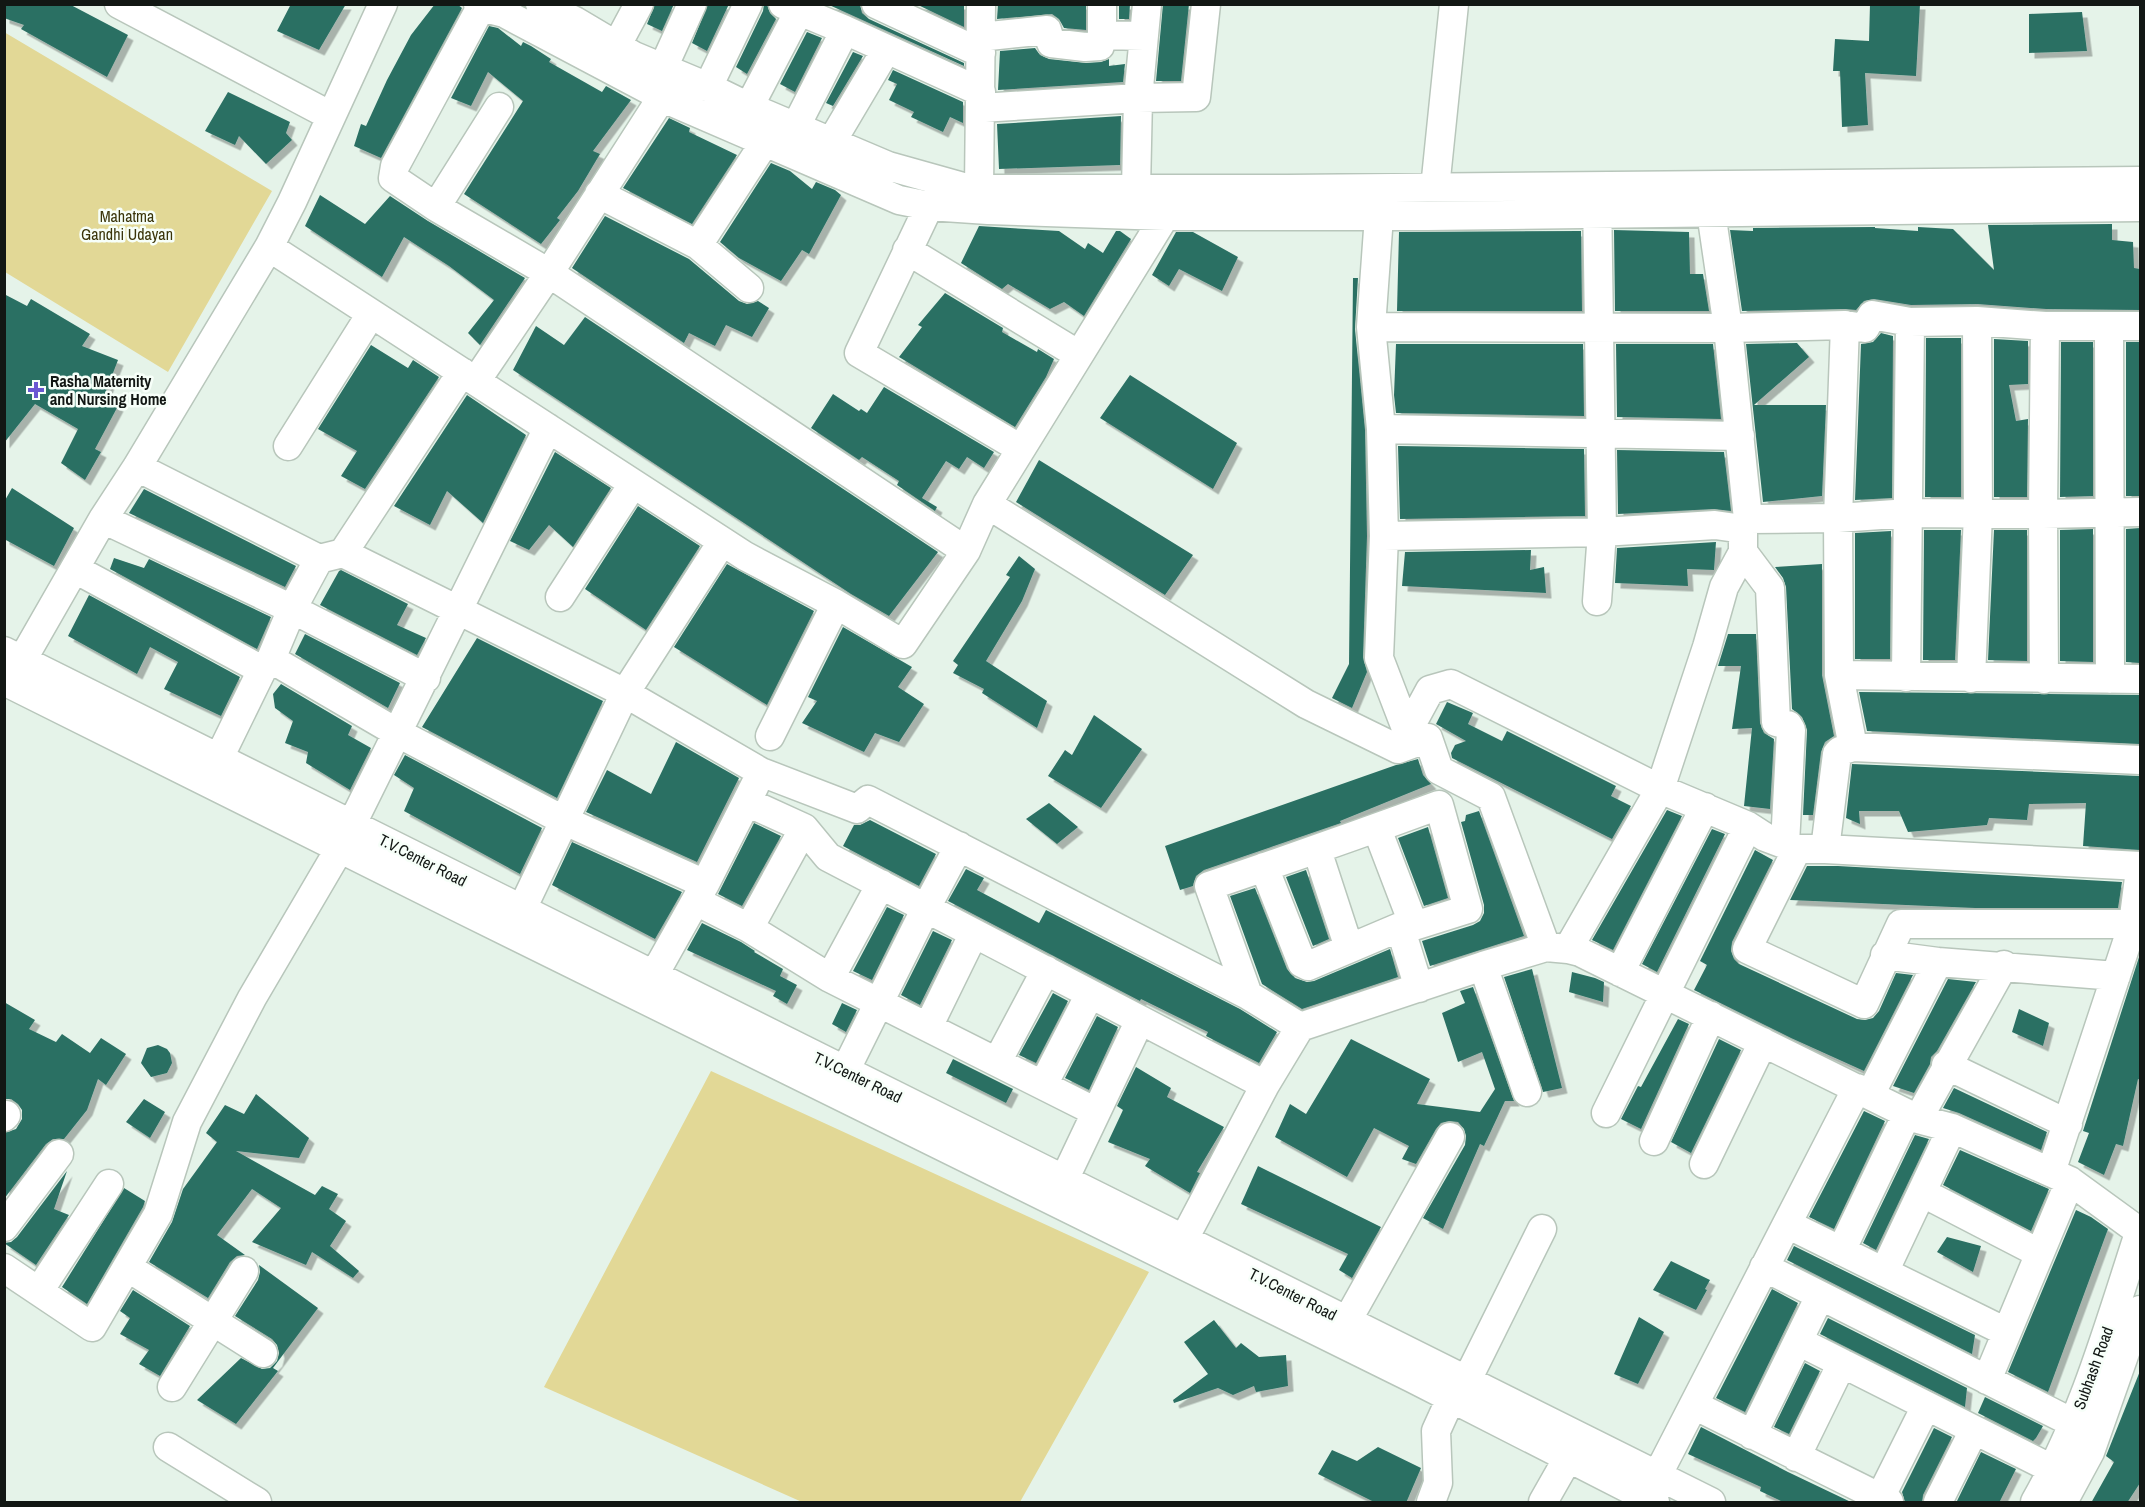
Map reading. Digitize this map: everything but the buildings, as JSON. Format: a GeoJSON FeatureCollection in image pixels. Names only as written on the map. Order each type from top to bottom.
{"type":"FeatureCollection","features":[{"type":"Feature","properties":{"kind":"street"},"geometry":{"type":"LineString","coordinates":[[119,4],[331,116]]}},
{"type":"Feature","properties":{"kind":"street"},"geometry":{"type":"LineString","coordinates":[[10,669],[137,468],[269,247],[384,4]]}},
{"type":"Feature","properties":{"kind":"street"},"geometry":{"type":"LineString","coordinates":[[540,4],[579,13],[617,45],[666,79],[765,142],[898,200],[929,206],[988,210],[1166,203],[1378,188],[1435,188],[1597,200]]}},
{"type":"Feature","properties":{"kind":"street"},"geometry":{"type":"LineString","coordinates":[[617,45],[639,4]]}},
{"type":"Feature","properties":{"kind":"street"},"geometry":{"type":"LineString","coordinates":[[219,758],[292,609],[549,273],[599,194],[666,79],[692,4]]}},
{"type":"Feature","properties":{"kind":"street"},"geometry":{"type":"LineString","coordinates":[[708,87],[748,4]]}},
{"type":"Feature","properties":{"kind":"street"},"geometry":{"type":"LineString","coordinates":[[876,4],[980,45],[1046,17],[1051,42],[1085,47],[1100,46],[1102,4]]}},
{"type":"Feature","properties":{"kind":"street"},"geometry":{"type":"LineString","coordinates":[[979,189],[981,4]]}},
{"type":"Feature","properties":{"kind":"street"},"geometry":{"type":"LineString","coordinates":[[1136,189],[1138,98],[1147,4]]}},
{"type":"Feature","properties":{"kind":"street"},"geometry":{"type":"LineString","coordinates":[[749,107],[791,8],[845,30],[981,100],[1196,97],[1206,4]]}},
{"type":"Feature","properties":{"kind":"street"},"geometry":{"type":"LineString","coordinates":[[1435,188],[1454,4]]}},
{"type":"Feature","properties":{"kind":"street"},"geometry":{"type":"LineString","coordinates":[[966,551],[549,273],[436,207],[393,177],[395,166],[480,6],[504,13],[666,79],[708,87],[749,107],[888,166],[970,189],[1136,189],[1166,203],[1379,216],[1597,200],[1711,198],[2140,181]]}},
{"type":"Feature","properties":{"kind":"street"},"geometry":{"type":"LineString","coordinates":[[796,126],[845,30]]}},
{"type":"Feature","properties":{"kind":"street"},"geometry":{"type":"LineString","coordinates":[[1102,35],[1144,36]]}},
{"type":"Feature","properties":{"kind":"street"},"geometry":{"type":"LineString","coordinates":[[832,141],[886,50]]}},
{"type":"Feature","properties":{"kind":"street"},"geometry":{"type":"LineString","coordinates":[[436,207],[500,107]]}},
{"type":"Feature","properties":{"kind":"street"},"geometry":{"type":"LineString","coordinates":[[698,245],[765,142]]}},
{"type":"Feature","properties":{"kind":"street"},"geometry":{"type":"LineString","coordinates":[[1378,188],[1379,216],[1371,327],[1382,429],[1384,536],[1379,658],[1403,740]]}},
{"type":"Feature","properties":{"kind":"street"},"geometry":{"type":"LineString","coordinates":[[599,194],[698,245],[749,288]]}},
{"type":"Feature","properties":{"kind":"street"},"geometry":{"type":"LineString","coordinates":[[1711,198],[2140,207]]}},
{"type":"Feature","properties":{"kind":"street"},"geometry":{"type":"LineString","coordinates":[[1711,198],[1740,436],[1745,533],[1770,588],[1776,722],[1788,725],[1791,730],[1791,847],[1747,950],[1864,1004],[1900,924],[2133,924]]}},
{"type":"Feature","properties":{"kind":"street"},"geometry":{"type":"LineString","coordinates":[[1597,200],[1602,532],[1597,601]]}},
{"type":"Feature","properties":{"kind":"street"},"geometry":{"type":"LineString","coordinates":[[269,247],[722,542],[836,604],[903,644],[966,551],[987,504],[1079,355],[1166,203]]}},
{"type":"Feature","properties":{"kind":"street"},"geometry":{"type":"LineString","coordinates":[[929,206],[859,353],[1021,449]]}},
{"type":"Feature","properties":{"kind":"street"},"geometry":{"type":"LineString","coordinates":[[907,250],[1079,355]]}},
{"type":"Feature","properties":{"kind":"street"},"geometry":{"type":"LineString","coordinates":[[288,446],[372,314]]}},
{"type":"Feature","properties":{"kind":"street"},"geometry":{"type":"LineString","coordinates":[[1371,327],[1728,328],[1845,325],[1865,328],[1872,315],[1910,322],[1977,321],[2045,327],[2140,326]]}},
{"type":"Feature","properties":{"kind":"street"},"geometry":{"type":"LineString","coordinates":[[1971,678],[1978,514],[1977,321]]}},
{"type":"Feature","properties":{"kind":"street"},"geometry":{"type":"LineString","coordinates":[[1906,677],[1910,322]]}},
{"type":"Feature","properties":{"kind":"street"},"geometry":{"type":"LineString","coordinates":[[1845,325],[1838,518],[1839,675],[1852,747]]}},
{"type":"Feature","properties":{"kind":"street"},"geometry":{"type":"LineString","coordinates":[[2109,326],[2110,679]]}},
{"type":"Feature","properties":{"kind":"street"},"geometry":{"type":"LineString","coordinates":[[2044,679],[2045,327]]}},
{"type":"Feature","properties":{"kind":"street"},"geometry":{"type":"LineString","coordinates":[[4,1268],[92,1327],[158,1214],[187,1122],[252,998],[345,836],[396,732],[426,678],[548,428]]}},
{"type":"Feature","properties":{"kind":"street"},"geometry":{"type":"LineString","coordinates":[[1382,429],[1740,436]]}},
{"type":"Feature","properties":{"kind":"street"},"geometry":{"type":"LineString","coordinates":[[137,468],[331,556],[458,610],[625,693],[761,772],[857,808],[868,800],[1248,995],[1300,1028]]}},
{"type":"Feature","properties":{"kind":"street"},"geometry":{"type":"LineString","coordinates":[[560,597],[633,484]]}},
{"type":"Feature","properties":{"kind":"street"},"geometry":{"type":"LineString","coordinates":[[987,504],[1306,705],[1403,740],[1428,738],[1439,770],[1491,797],[1557,948]]}},
{"type":"Feature","properties":{"kind":"street"},"geometry":{"type":"LineString","coordinates":[[1384,536],[1602,532],[1714,525],[1745,533],[1838,518],[1909,513],[2140,512]]}},
{"type":"Feature","properties":{"kind":"street"},"geometry":{"type":"LineString","coordinates":[[104,519],[292,609],[426,678]]}},
{"type":"Feature","properties":{"kind":"street"},"geometry":{"type":"LineString","coordinates":[[1557,948],[1660,789],[1707,647],[1724,587],[1745,533]]}},
{"type":"Feature","properties":{"kind":"street"},"geometry":{"type":"LineString","coordinates":[[522,909],[625,693],[722,542]]}},
{"type":"Feature","properties":{"kind":"street"},"geometry":{"type":"LineString","coordinates":[[75,569],[396,732],[700,892],[749,928],[830,978],[1096,1112]]}},
{"type":"Feature","properties":{"kind":"street"},"geometry":{"type":"LineString","coordinates":[[770,736],[836,604]]}},
{"type":"Feature","properties":{"kind":"street","name":"T.V.Center Road"},"geometry":{"type":"LineString","coordinates":[[10,669],[219,758],[345,836],[522,909],[1347,1321],[1568,1458],[1656,1489],[1711,1503]]}},
{"type":"Feature","properties":{"kind":"street","name":"T.V.Center Road"},"geometry":{"type":"LineString","coordinates":[[10,669],[1656,1489]]}},
{"type":"Feature","properties":{"kind":"street"},"geometry":{"type":"LineString","coordinates":[[1839,675],[2140,679]]}},
{"type":"Feature","properties":{"kind":"street"},"geometry":{"type":"LineString","coordinates":[[1403,740],[1430,690],[1451,684],[1660,789],[1791,847],[2140,866]]}},
{"type":"Feature","properties":{"kind":"street"},"geometry":{"type":"LineString","coordinates":[[1825,849],[1837,754],[1852,747],[2140,760]]}},
{"type":"Feature","properties":{"kind":"street"},"geometry":{"type":"LineString","coordinates":[[654,975],[700,892],[761,772]]}},
{"type":"Feature","properties":{"kind":"street"},"geometry":{"type":"LineString","coordinates":[[747,802],[804,828],[828,856],[1265,1085]]}},
{"type":"Feature","properties":{"kind":"street"},"geometry":{"type":"LineString","coordinates":[[1248,995],[1209,886],[1264,867],[1317,850],[1377,829],[1439,805],[1468,909],[1407,926],[1308,966],[1302,963],[1264,867]]}},
{"type":"Feature","properties":{"kind":"street"},"geometry":{"type":"LineString","coordinates":[[1620,972],[1705,807]]}},
{"type":"Feature","properties":{"kind":"street"},"geometry":{"type":"LineString","coordinates":[[1605,1113],[1748,826]]}},
{"type":"Feature","properties":{"kind":"street"},"geometry":{"type":"LineString","coordinates":[[749,928],[804,828]]}},
{"type":"Feature","properties":{"kind":"street"},"geometry":{"type":"LineString","coordinates":[[1377,829],[1407,926],[1419,988]]}},
{"type":"Feature","properties":{"kind":"street"},"geometry":{"type":"LineString","coordinates":[[846,1071],[959,846]]}},
{"type":"Feature","properties":{"kind":"street"},"geometry":{"type":"LineString","coordinates":[[1317,850],[1349,948]]}},
{"type":"Feature","properties":{"kind":"street"},"geometry":{"type":"LineString","coordinates":[[1987,1380],[2039,1252],[2060,1177],[2068,1124],[2133,924],[2140,870]]}},
{"type":"Feature","properties":{"kind":"street"},"geometry":{"type":"LineString","coordinates":[[830,978],[880,884]]}},
{"type":"Feature","properties":{"kind":"street"},"geometry":{"type":"LineString","coordinates":[[928,1027],[974,933]]}},
{"type":"Feature","properties":{"kind":"street"},"geometry":{"type":"LineString","coordinates":[[1184,1239],[1265,1085],[1300,1028],[1483,966],[1557,948],[1620,972],[1912,1116],[1952,1128],[2060,1177],[2140,1231]]}},
{"type":"Feature","properties":{"kind":"street"},"geometry":{"type":"LineString","coordinates":[[1885,955],[1938,962],[2004,965],[2116,976]]}},
{"type":"Feature","properties":{"kind":"street"},"geometry":{"type":"LineString","coordinates":[[1656,1489],[1694,1405],[1787,1224],[1938,962]]}},
{"type":"Feature","properties":{"kind":"street"},"geometry":{"type":"LineString","coordinates":[[1841,1251],[1912,1116],[1946,1065],[2004,965]]}},
{"type":"Feature","properties":{"kind":"street"},"geometry":{"type":"LineString","coordinates":[[1483,966],[1527,1092]]}},
{"type":"Feature","properties":{"kind":"street"},"geometry":{"type":"LineString","coordinates":[[997,1062],[1046,970]]}},
{"type":"Feature","properties":{"kind":"street"},"geometry":{"type":"LineString","coordinates":[[1043,1085],[1090,994]]}},
{"type":"Feature","properties":{"kind":"street"},"geometry":{"type":"LineString","coordinates":[[1654,1141],[1711,1016]]}},
{"type":"Feature","properties":{"kind":"street"},"geometry":{"type":"LineString","coordinates":[[1064,1180],[1140,1020]]}},
{"type":"Feature","properties":{"kind":"street"},"geometry":{"type":"LineString","coordinates":[[1704,1164],[1763,1042]]}},
{"type":"Feature","properties":{"kind":"street"},"geometry":{"type":"LineString","coordinates":[[1946,1065],[2068,1124]]}},
{"type":"Feature","properties":{"kind":"street"},"geometry":{"type":"LineString","coordinates":[[1884,1272],[1952,1128]]}},
{"type":"Feature","properties":{"kind":"street"},"geometry":{"type":"LineString","coordinates":[[1347,1321],[1450,1137]]}},
{"type":"Feature","properties":{"kind":"street"},"geometry":{"type":"LineString","coordinates":[[4,1227],[59,1154]]}},
{"type":"Feature","properties":{"kind":"street"},"geometry":{"type":"LineString","coordinates":[[39,1291],[109,1184]]}},
{"type":"Feature","properties":{"kind":"street"},"geometry":{"type":"LineString","coordinates":[[1923,1193],[2039,1252]]}},
{"type":"Feature","properties":{"kind":"street"},"geometry":{"type":"LineString","coordinates":[[1787,1224],[2006,1332]]}},
{"type":"Feature","properties":{"kind":"street"},"geometry":{"type":"LineString","coordinates":[[1431,1503],[1438,1483],[1436,1431],[1542,1228]]}},
{"type":"Feature","properties":{"kind":"street","name":"Subhash Road"},"geometry":{"type":"LineString","coordinates":[[2035,1503],[2054,1470],[2073,1423],[2140,1231]]}},
{"type":"Feature","properties":{"kind":"street"},"geometry":{"type":"LineString","coordinates":[[127,1267],[263,1353]]}},
{"type":"Feature","properties":{"kind":"street"},"geometry":{"type":"LineString","coordinates":[[1764,1267],[2073,1423]]}},
{"type":"Feature","properties":{"kind":"street"},"geometry":{"type":"LineString","coordinates":[[172,1387],[244,1271]]}},
{"type":"Feature","properties":{"kind":"street"},"geometry":{"type":"LineString","coordinates":[[1752,1435],[1820,1296]]}},
{"type":"Feature","properties":{"kind":"street","name":"Subhash Road"},"geometry":{"type":"LineString","coordinates":[[2063,1503],[2090,1452],[2140,1310]]}},
{"type":"Feature","properties":{"kind":"street"},"geometry":{"type":"LineString","coordinates":[[1798,1341],[2054,1470]]}},
{"type":"Feature","properties":{"kind":"street"},"geometry":{"type":"LineString","coordinates":[[1796,1457],[1842,1363]]}},
{"type":"Feature","properties":{"kind":"street"},"geometry":{"type":"LineString","coordinates":[[1694,1405],[1884,1500],[1926,1406]]}},
{"type":"Feature","properties":{"kind":"street"},"geometry":{"type":"LineString","coordinates":[[1938,1503],[1974,1430]]}},
{"type":"Feature","properties":{"kind":"street"},"geometry":{"type":"LineString","coordinates":[[168,1447],[257,1503]]}},
{"type":"Feature","properties":{"kind":"street"},"geometry":{"type":"LineString","coordinates":[[1543,1503],[1568,1458]]}},
{"type":"Feature","properties":{"kind":"green space","name":"Mahatma Gandhi Udayan"},"geometry":{"type":"Polygon","coordinates":[[[4,32],[272,191],[168,372],[5,272],[4,32]]]}},
{"type":"Feature","properties":{"kind":"green space"},"geometry":{"type":"Polygon","coordinates":[[[711,1071],[1149,1272],[1020,1502],[802,1502],[544,1387],[711,1071]]]}},
{"type":"Feature","properties":{"kind":"place","name":"Rasha Maternity and Nursing Home"},"geometry":{"type":"Point","coordinates":[36,390]}}]}
